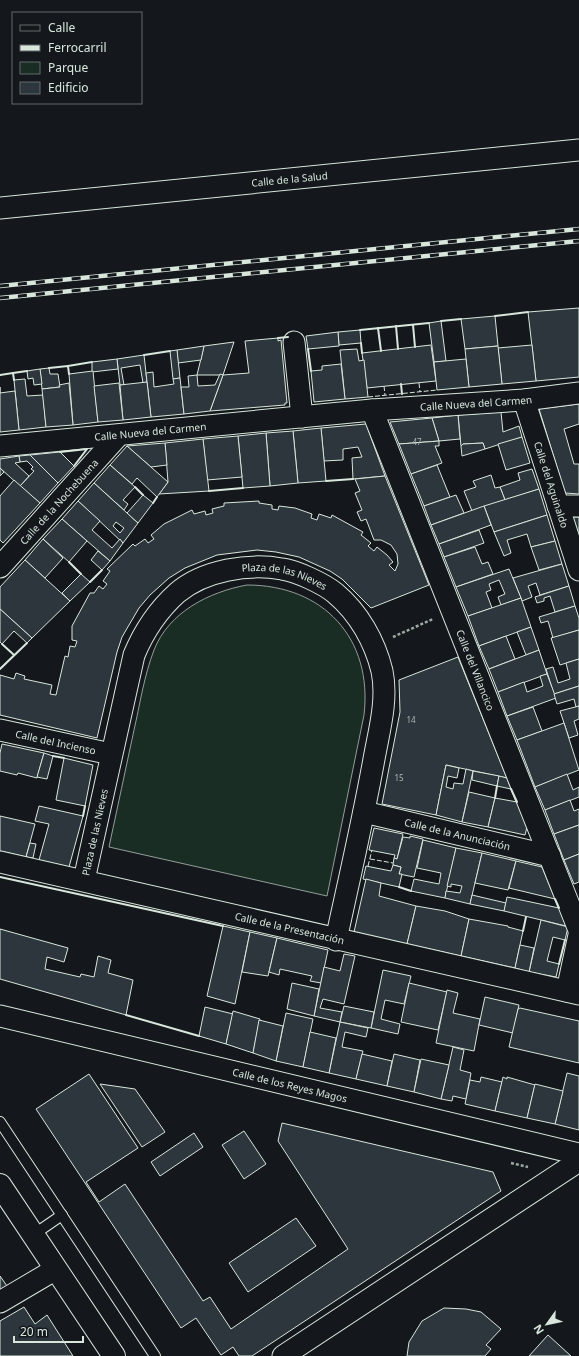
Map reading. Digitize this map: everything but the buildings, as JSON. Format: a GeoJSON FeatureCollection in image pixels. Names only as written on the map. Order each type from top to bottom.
{"type":"FeatureCollection","features":[{"type":"Feature","properties":{"kind":"street","name":"Calle de la Salud"},"geometry":{"type":"LineString","coordinates":[[0,208],[579,150]]}},
{"type":"Feature","properties":{"kind":"street"},"geometry":{"type":"LineString","coordinates":[[294,342],[302,417]]}},
{"type":"Feature","properties":{"kind":"street","name":"Calle Nueva del Carmen"},"geometry":{"type":"LineString","coordinates":[[0,446],[118,436],[372,410],[524,400],[579,394]]}},
{"type":"Feature","properties":{"kind":"street","name":"Calle del Aguinaldo"},"geometry":{"type":"LineString","coordinates":[[524,400],[579,570]]}},
{"type":"Feature","properties":{"kind":"street","name":"Calle del Villancico"},"geometry":{"type":"LineString","coordinates":[[372,410],[579,930]]}},
{"type":"Feature","properties":{"kind":"street","name":"Calle de la Nochebuena"},"geometry":{"type":"LineString","coordinates":[[0,567],[118,436]]}},
{"type":"Feature","properties":{"kind":"street"},"geometry":{"type":"LineString","coordinates":[[558,506],[579,506]]}},
{"type":"Feature","properties":{"kind":"street","name":"Plaza de las Nieves"},"geometry":{"type":"LineString","coordinates":[[84,880],[110,754],[134,655],[144,632],[160,610],[178,592],[204,577],[232,569],[255,567],[283,569],[308,578],[335,593],[357,616],[375,645],[382,673],[385,695],[364,812],[336,940]]}},
{"type":"Feature","properties":{"kind":"street","name":"Calle del Incienso"},"geometry":{"type":"LineString","coordinates":[[0,730],[110,754]]}},
{"type":"Feature","properties":{"kind":"street","name":"Calle de la Anunciación"},"geometry":{"type":"LineString","coordinates":[[364,812],[550,856]]}},
{"type":"Feature","properties":{"kind":"street","name":"Calle de la Presentación"},"geometry":{"type":"LineString","coordinates":[[0,862],[84,880],[336,940],[573,992]]}},
{"type":"Feature","properties":{"kind":"street"},"geometry":{"type":"LineString","coordinates":[[573,992],[579,935]]}},
{"type":"Feature","properties":{"kind":"street","name":"Calle de los Reyes Magos"},"geometry":{"type":"LineString","coordinates":[[0,1016],[579,1154]]}},
{"type":"Feature","properties":{"kind":"street"},"geometry":{"type":"LineString","coordinates":[[283,1356],[579,1161]]}},
{"type":"Feature","properties":{"kind":"street"},"geometry":{"type":"LineString","coordinates":[[0,1185],[114,1356]]}},
{"type":"Feature","properties":{"kind":"street"},"geometry":{"type":"LineString","coordinates":[[0,1302],[56,1269]]}},
{"type":"Feature","properties":{"kind":"lane"},"geometry":{"type":"LineString","coordinates":[[0,1122],[155,1356]]}},
{"type":"Feature","properties":{"kind":"lane"},"geometry":{"type":"LineString","coordinates":[[33,1235],[62,1215]]}},
{"type":"Feature","properties":{"kind":"path"},"geometry":{"type":"LineString","coordinates":[[375,645],[452,610]]}},
{"type":"Feature","properties":{"kind":"green space"},"geometry":{"type":"Polygon","coordinates":[[[247,585],[274,587],[299,594],[320,606],[337,621],[351,640],[360,662],[365,687],[364,715],[327,896],[109,847],[145,680],[154,650],[170,625],[192,606],[219,593],[247,585]]]}},
{"type":"Feature","properties":{"kind":"railway"},"geometry":{"type":"LineString","coordinates":[[0,286],[579,229]]}},
{"type":"Feature","properties":{"kind":"railway"},"geometry":{"type":"LineString","coordinates":[[0,298],[579,241]]}},
{"type":"Feature","properties":{"kind":"fence"},"geometry":{"type":"LineString","coordinates":[[419,383],[420,392]]}},
{"type":"Feature","properties":{"kind":"fence"},"geometry":{"type":"LineString","coordinates":[[384,386],[385,395]]}},
{"type":"Feature","properties":{"kind":"fence"},"geometry":{"type":"LineString","coordinates":[[368,397],[437,390]]}},
{"type":"Feature","properties":{"kind":"fence"},"geometry":{"type":"LineString","coordinates":[[368,866],[372,850]]}},
{"type":"Feature","properties":{"kind":"fence"},"geometry":{"type":"LineString","coordinates":[[370,859],[393,863]]}},
{"type":"Feature","properties":{"kind":"wall"},"geometry":{"type":"LineString","coordinates":[[495,316],[528,312]]}},
{"type":"Feature","properties":{"kind":"wall"},"geometry":{"type":"LineString","coordinates":[[441,321],[461,319]]}},
{"type":"Feature","properties":{"kind":"wall"},"geometry":{"type":"LineString","coordinates":[[360,330],[429,323]]}},
{"type":"Feature","properties":{"kind":"wall"},"geometry":{"type":"LineString","coordinates":[[413,325],[415,347]]}},
{"type":"Feature","properties":{"kind":"wall"},"geometry":{"type":"LineString","coordinates":[[396,326],[398,349]]}},
{"type":"Feature","properties":{"kind":"wall"},"geometry":{"type":"LineString","coordinates":[[378,328],[381,351]]}},
{"type":"Feature","properties":{"kind":"wall"},"geometry":{"type":"LineString","coordinates":[[278,338],[288,337]]}},
{"type":"Feature","properties":{"kind":"wall"},"geometry":{"type":"LineString","coordinates":[[361,343],[362,353]]}},
{"type":"Feature","properties":{"kind":"wall"},"geometry":{"type":"LineString","coordinates":[[308,349],[311,371]]}},
{"type":"Feature","properties":{"kind":"wall"},"geometry":{"type":"LineString","coordinates":[[144,355],[170,351]]}},
{"type":"Feature","properties":{"kind":"wall"},"geometry":{"type":"LineString","coordinates":[[68,366],[92,362]]}},
{"type":"Feature","properties":{"kind":"wall"},"geometry":{"type":"LineString","coordinates":[[49,368],[68,366],[69,374]]}},
{"type":"Feature","properties":{"kind":"wall"},"geometry":{"type":"LineString","coordinates":[[13,373],[27,371]]}},
{"type":"Feature","properties":{"kind":"wall"},"geometry":{"type":"LineString","coordinates":[[0,375],[13,373],[14,380]]}},
{"type":"Feature","properties":{"kind":"wall"},"geometry":{"type":"LineString","coordinates":[[401,384],[402,394]]}},
{"type":"Feature","properties":{"kind":"wall"},"geometry":{"type":"LineString","coordinates":[[60,452],[87,449],[74,466]]}},
{"type":"Feature","properties":{"kind":"wall"},"geometry":{"type":"LineString","coordinates":[[326,481],[353,479]]}},
{"type":"Feature","properties":{"kind":"wall"},"geometry":{"type":"LineString","coordinates":[[135,487],[143,495]]}},
{"type":"Feature","properties":{"kind":"wall"},"geometry":{"type":"LineString","coordinates":[[209,491],[243,488]]}},
{"type":"Feature","properties":{"kind":"wall"},"geometry":{"type":"LineString","coordinates":[[153,503],[157,497]]}},
{"type":"Feature","properties":{"kind":"wall"},"geometry":{"type":"LineString","coordinates":[[69,562],[81,574]]}},
{"type":"Feature","properties":{"kind":"wall"},"geometry":{"type":"LineString","coordinates":[[90,582],[102,570]]}},
{"type":"Feature","properties":{"kind":"wall"},"geometry":{"type":"LineString","coordinates":[[0,669],[27,643]]}},
{"type":"Feature","properties":{"kind":"wall"},"geometry":{"type":"LineString","coordinates":[[2,644],[14,655]]}},
{"type":"Feature","properties":{"kind":"wall"},"geometry":{"type":"LineString","coordinates":[[53,756],[64,758]]}},
{"type":"Feature","properties":{"kind":"wall"},"geometry":{"type":"LineString","coordinates":[[495,798],[497,786]]}},
{"type":"Feature","properties":{"kind":"wall"},"geometry":{"type":"LineString","coordinates":[[511,789],[517,802]]}},
{"type":"Feature","properties":{"kind":"wall"},"geometry":{"type":"LineString","coordinates":[[83,816],[85,806]]}},
{"type":"Feature","properties":{"kind":"wall"},"geometry":{"type":"LineString","coordinates":[[0,877],[223,926]]}},
{"type":"Feature","properties":{"kind":"wall"},"geometry":{"type":"LineString","coordinates":[[399,887],[411,891]]}},
{"type":"Feature","properties":{"kind":"wall"},"geometry":{"type":"LineString","coordinates":[[555,899],[559,908]]}},
{"type":"Feature","properties":{"kind":"wall"},"geometry":{"type":"LineString","coordinates":[[523,931],[526,917]]}},
{"type":"Feature","properties":{"kind":"wall"},"geometry":{"type":"LineString","coordinates":[[559,964],[565,940]]}},
{"type":"Feature","properties":{"kind":"wall"},"geometry":{"type":"LineString","coordinates":[[126,1015],[199,1036]]}}]}
